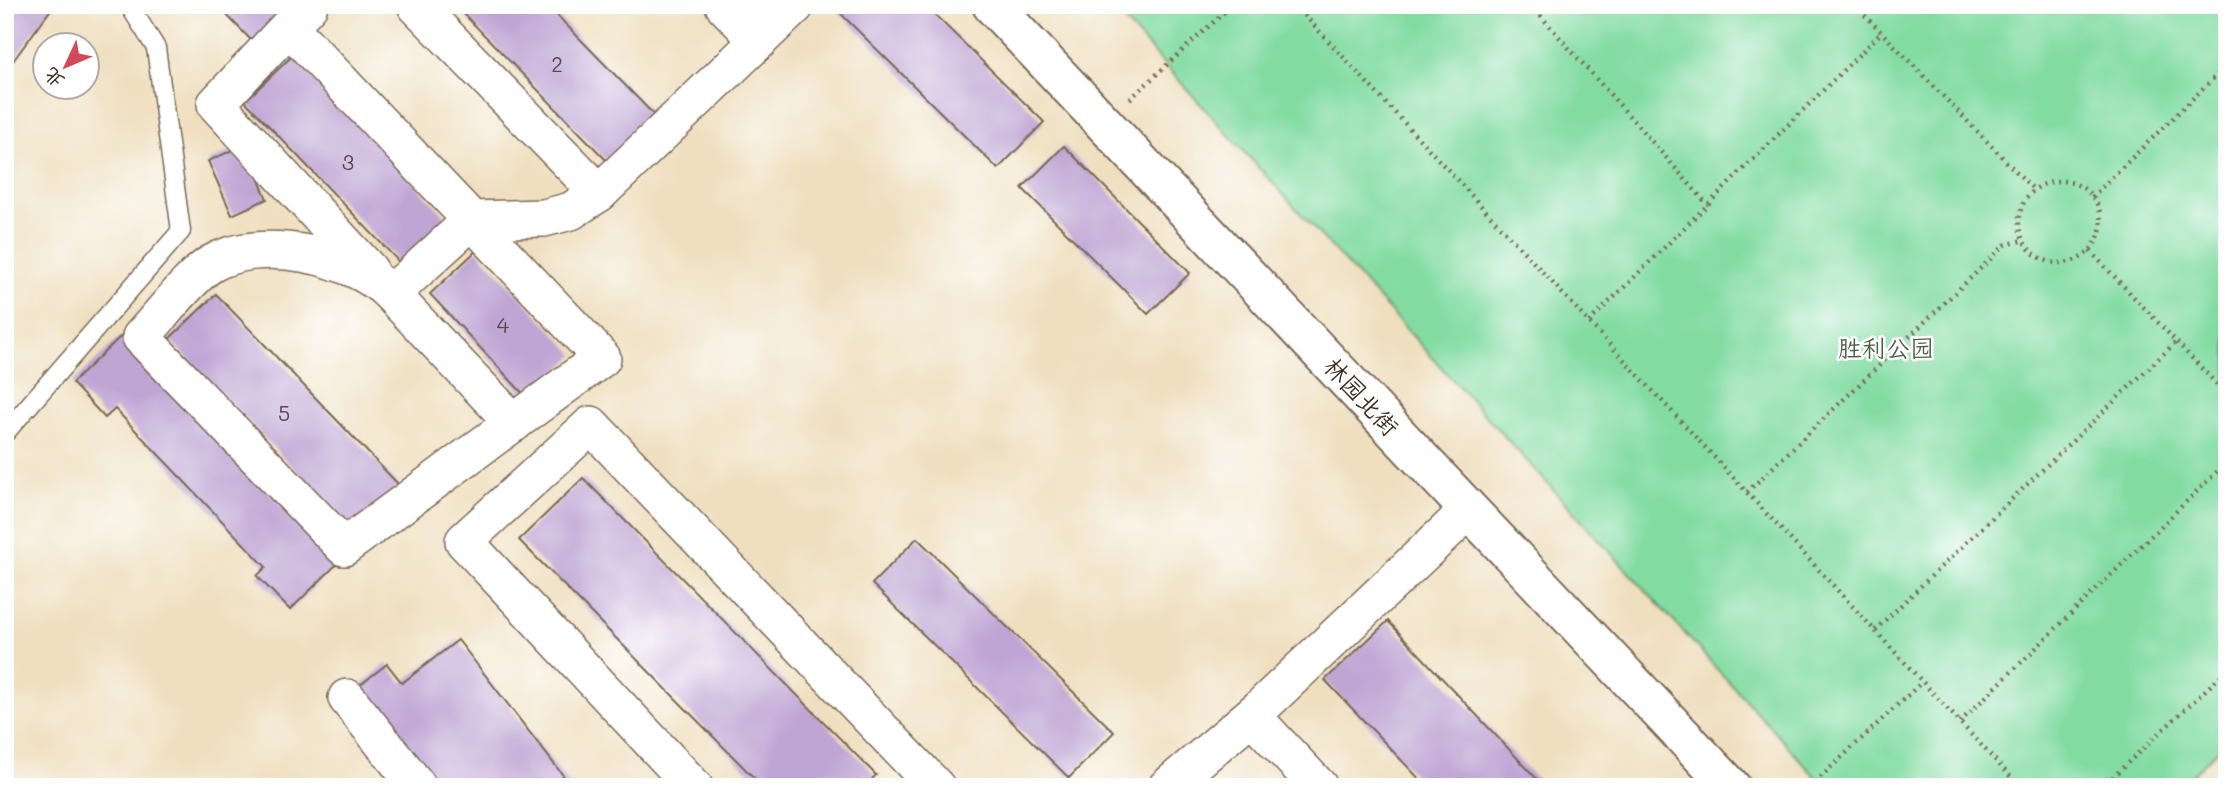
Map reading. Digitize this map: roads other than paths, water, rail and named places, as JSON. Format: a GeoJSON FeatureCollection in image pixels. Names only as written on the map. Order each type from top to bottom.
{"type":"FeatureCollection","features":[{"type":"Feature","properties":{"kind":"street"},"geometry":{"type":"LineString","coordinates":[[416,5],[599,192]]}},
{"type":"Feature","properties":{"kind":"street"},"geometry":{"type":"LineString","coordinates":[[724,5],[759,41]]}},
{"type":"Feature","properties":{"kind":"street"},"geometry":{"type":"LineString","coordinates":[[384,286],[472,219],[544,218],[571,211],[599,192],[796,5]]}},
{"type":"Feature","properties":{"kind":"street","name":"林园北街"},"geometry":{"type":"LineString","coordinates":[[992,5],[1731,787]]}},
{"type":"Feature","properties":{"kind":"street"},"geometry":{"type":"LineString","coordinates":[[384,286],[331,259],[294,251],[233,253],[209,265],[141,337],[344,547],[514,423],[602,358],[472,219],[299,16],[216,104],[514,423]]}},
{"type":"Feature","properties":{"kind":"street"},"geometry":{"type":"LineString","coordinates":[[694,787],[464,541],[591,425],[936,787]]}},
{"type":"Feature","properties":{"kind":"street"},"geometry":{"type":"LineString","coordinates":[[1167,787],[1252,716],[1469,510]]}},
{"type":"Feature","properties":{"kind":"street"},"geometry":{"type":"LineString","coordinates":[[347,698],[418,787]]}},
{"type":"Feature","properties":{"kind":"street"},"geometry":{"type":"LineString","coordinates":[[1252,716],[1319,787]]}},
{"type":"Feature","properties":{"kind":"lane"},"geometry":{"type":"LineString","coordinates":[[5,433],[181,231],[156,48],[129,5]]}},
{"type":"Feature","properties":{"kind":"park label","name":"胜利公园"},"geometry":{"type":"Point","coordinates":[1886,347]}}]}
